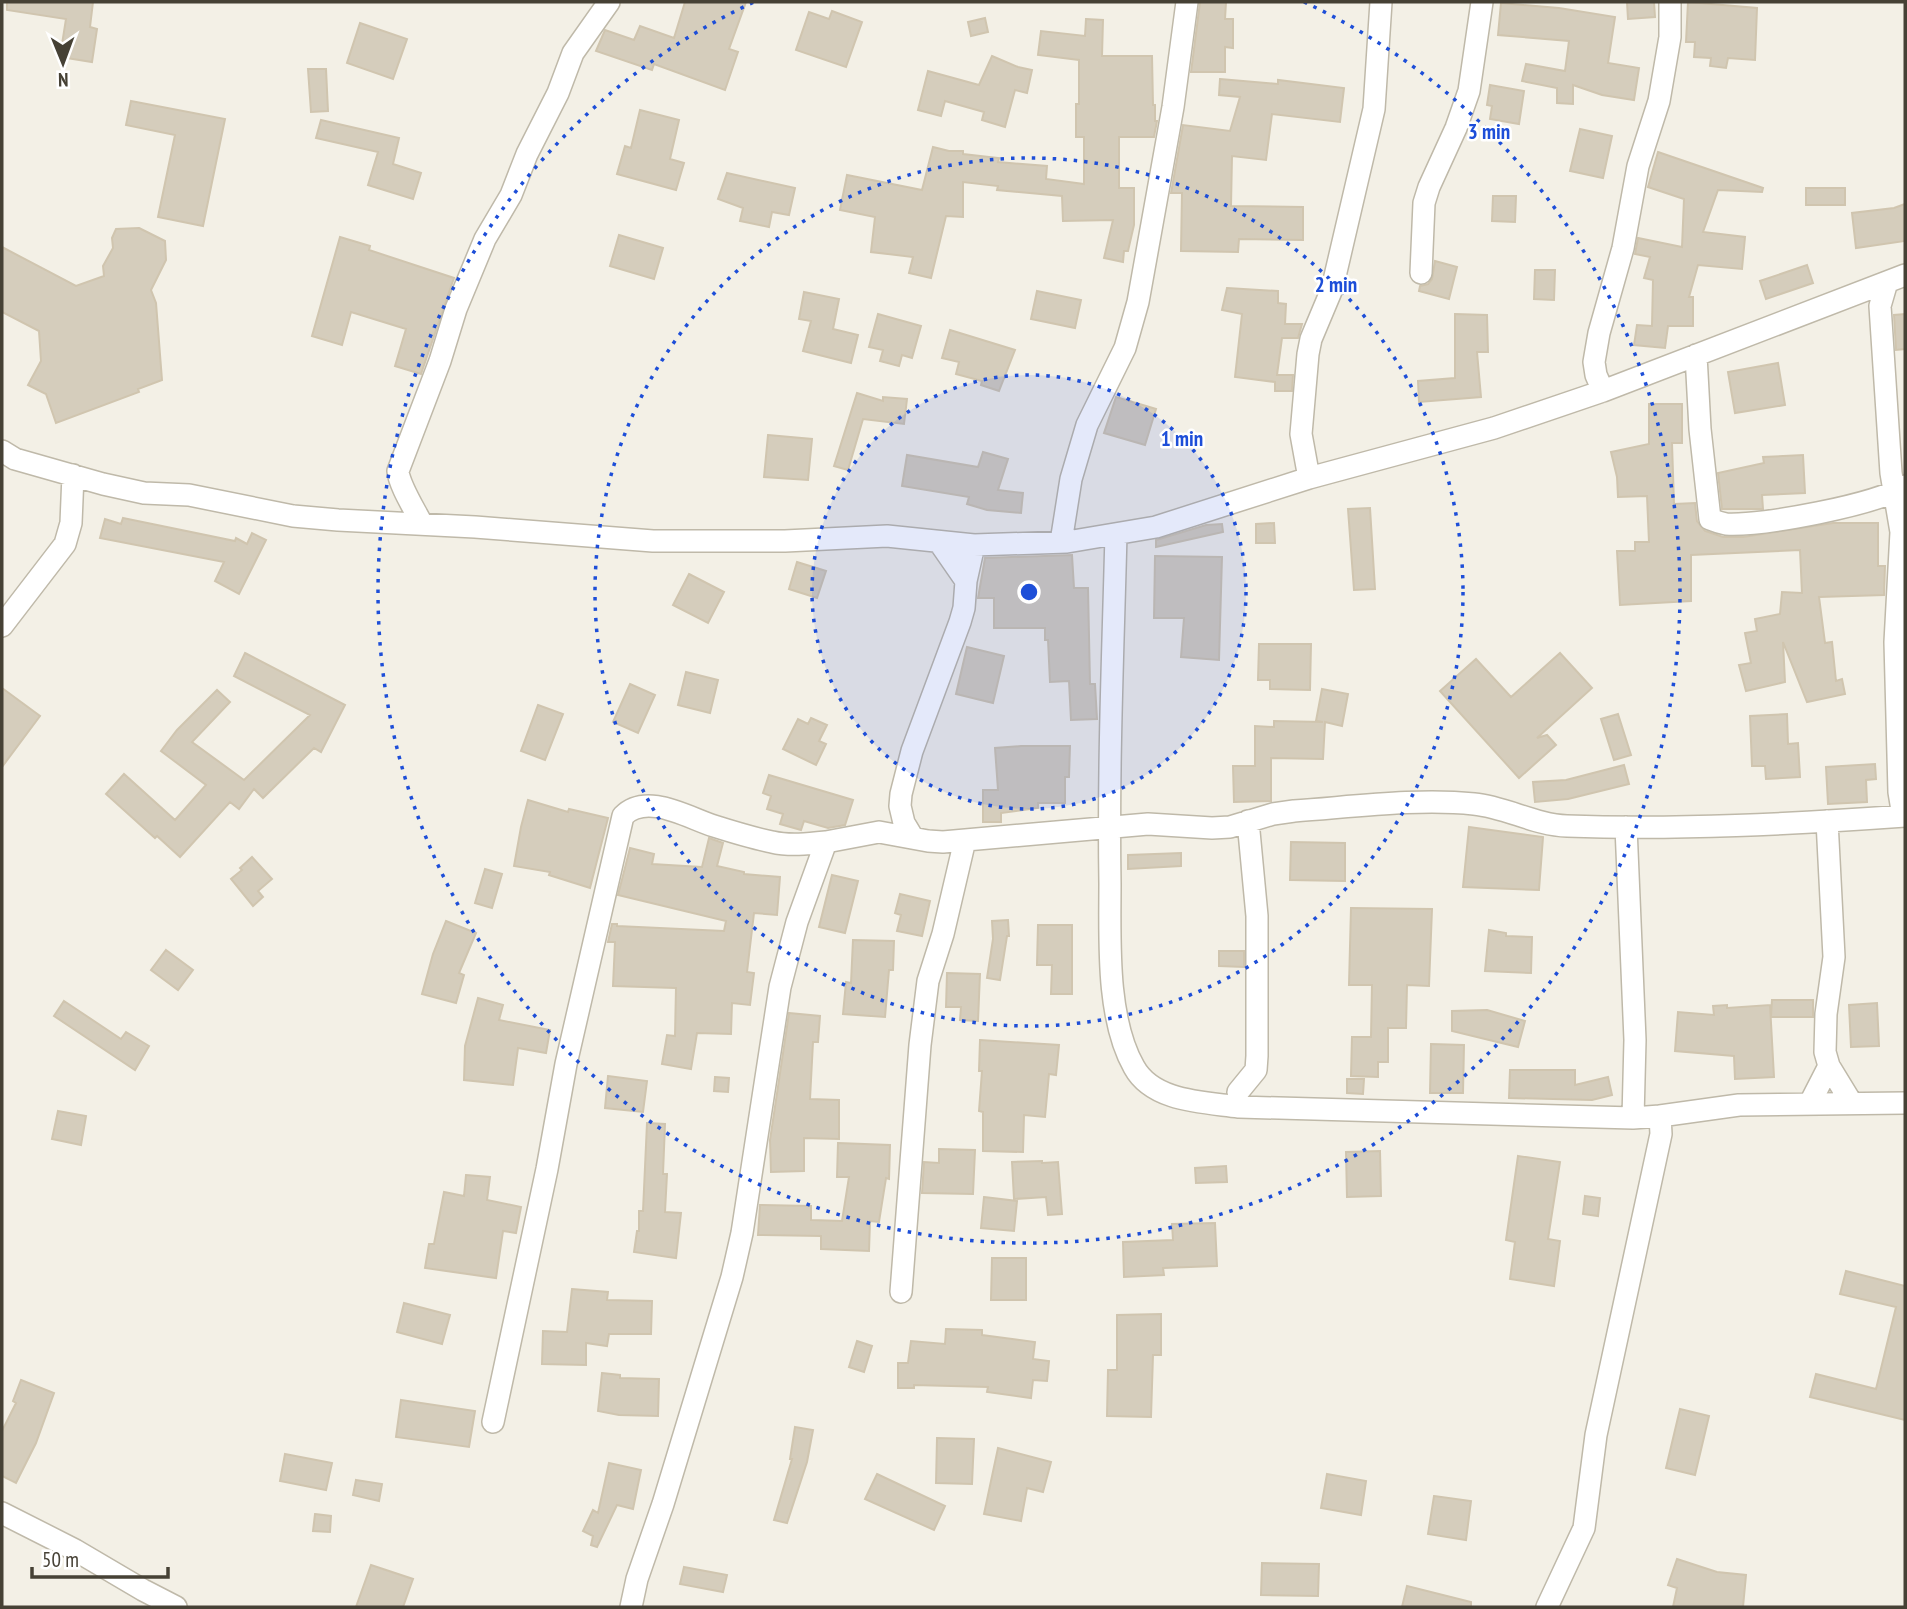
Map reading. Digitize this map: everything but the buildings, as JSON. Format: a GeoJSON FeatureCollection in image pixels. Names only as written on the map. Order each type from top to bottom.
{"type":"FeatureCollection","features":[{"type":"Feature","properties":{"kind":"street"},"geometry":{"type":"LineString","coordinates":[[422,524],[399,481],[398,471],[440,361],[456,309],[485,239],[511,195],[527,154],[558,93],[573,53],[609,2]]}},
{"type":"Feature","properties":{"kind":"street"},"geometry":{"type":"LineString","coordinates":[[1061,542],[1071,479],[1087,425],[1125,348],[1138,302],[1173,107],[1187,2]]}},
{"type":"Feature","properties":{"kind":"street"},"geometry":{"type":"LineString","coordinates":[[1309,478],[1301,434],[1308,354],[1311,339],[1332,289],[1374,109],[1381,2]]}},
{"type":"Feature","properties":{"kind":"street"},"geometry":{"type":"LineString","coordinates":[[1421,273],[1424,203],[1469,91],[1482,2]]}},
{"type":"Feature","properties":{"kind":"street"},"geometry":{"type":"LineString","coordinates":[[1603,391],[1594,362],[1599,333],[1623,248],[1638,166],[1658,101],[1670,37],[1670,2]]}},
{"type":"Feature","properties":{"kind":"street"},"geometry":{"type":"LineString","coordinates":[[2,451],[15,459],[103,484],[144,492],[188,495],[293,516],[653,541],[785,541],[887,536],[974,545],[1061,542],[1156,527],[1309,478],[1494,428],[1603,391],[1896,278]]}},
{"type":"Feature","properties":{"kind":"street"},"geometry":{"type":"LineString","coordinates":[[493,1422],[547,1169],[566,1064],[623,816],[631,809],[649,806],[666,809],[773,843],[826,842],[879,832],[928,841],[1148,824],[1230,827],[1294,811],[1446,803],[1501,808],[1562,827],[1827,821],[1904,816],[1899,792],[1895,642],[1900,532],[1899,482],[1880,306],[1896,278]]}},
{"type":"Feature","properties":{"kind":"street"},"geometry":{"type":"LineString","coordinates":[[1856,292],[1880,306]]}},
{"type":"Feature","properties":{"kind":"street"},"geometry":{"type":"LineString","coordinates":[[1696,355],[1700,429],[1710,519],[1724,524],[1768,520],[1850,506],[1899,482]]}},
{"type":"Feature","properties":{"kind":"street"},"geometry":{"type":"LineString","coordinates":[[2,626],[65,544],[71,523],[74,475]]}},
{"type":"Feature","properties":{"kind":"street"},"geometry":{"type":"LineString","coordinates":[[1116,534],[1108,827],[1111,968],[1120,1030],[1134,1068],[1161,1091],[1190,1100],[1239,1107],[1633,1118],[1739,1105],[1905,1103]]}},
{"type":"Feature","properties":{"kind":"street"},"geometry":{"type":"LineString","coordinates":[[939,542],[966,581]]}},
{"type":"Feature","properties":{"kind":"street"},"geometry":{"type":"LineString","coordinates":[[913,838],[904,823],[900,806],[901,794],[912,751],[960,622],[974,545]]}},
{"type":"Feature","properties":{"kind":"street"},"geometry":{"type":"LineString","coordinates":[[879,832],[900,806]]}},
{"type":"Feature","properties":{"kind":"street"},"geometry":{"type":"LineString","coordinates":[[1238,1092],[1256,1069],[1258,1056],[1257,916],[1248,821]]}},
{"type":"Feature","properties":{"kind":"street"},"geometry":{"type":"LineString","coordinates":[[1827,821],[1835,957],[1823,1038],[1829,1066],[1851,1102]]}},
{"type":"Feature","properties":{"kind":"street"},"geometry":{"type":"LineString","coordinates":[[1626,827],[1635,1040],[1633,1118]]}},
{"type":"Feature","properties":{"kind":"street"},"geometry":{"type":"LineString","coordinates":[[901,1292],[919,1059],[928,981],[943,934],[965,840]]}},
{"type":"Feature","properties":{"kind":"street"},"geometry":{"type":"LineString","coordinates":[[631,1607],[637,1579],[663,1504],[732,1277],[742,1233],[780,988],[797,922],[826,842]]}},
{"type":"Feature","properties":{"kind":"street"},"geometry":{"type":"LineString","coordinates":[[1810,1103],[1829,1066]]}},
{"type":"Feature","properties":{"kind":"street"},"geometry":{"type":"LineString","coordinates":[[1548,1607],[1584,1528],[1596,1434],[1661,1135],[1660,1116]]}},
{"type":"Feature","properties":{"kind":"street"},"geometry":{"type":"LineString","coordinates":[[2,1513],[75,1550],[176,1607]]}}]}
